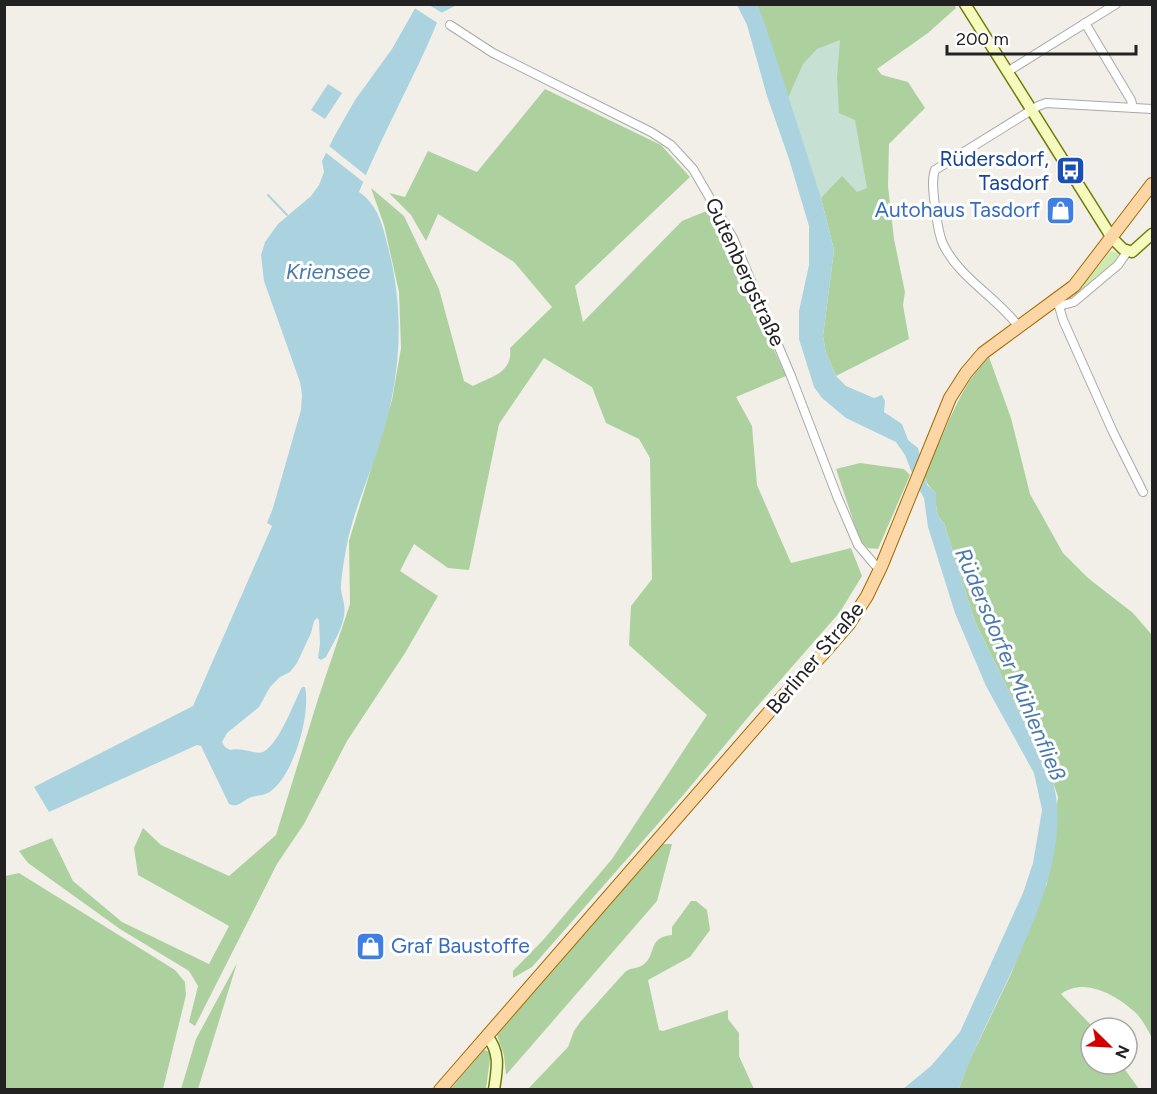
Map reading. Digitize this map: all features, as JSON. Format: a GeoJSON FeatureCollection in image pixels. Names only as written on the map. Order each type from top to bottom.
{"type":"FeatureCollection","features":[{"type":"Feature","properties":{"kind":"main road"},"geometry":{"type":"LineString","coordinates":[[965,4],[1113,238],[1127,252],[1138,247],[1152,234]]}},
{"type":"Feature","properties":{"kind":"main road","name":"Berliner Straße"},"geometry":{"type":"LineString","coordinates":[[440,1089],[849,624],[867,596],[881,567],[950,398],[966,373],[983,353],[1057,303],[1074,286],[1113,238],[1152,184]]}},
{"type":"Feature","properties":{"kind":"main road"},"geometry":{"type":"LineString","coordinates":[[487,1036],[494,1044],[497,1053],[494,1089]]}},
{"type":"Feature","properties":{"kind":"street"},"geometry":{"type":"LineString","coordinates":[[1007,72],[1116,4]]}},
{"type":"Feature","properties":{"kind":"street"},"geometry":{"type":"LineString","coordinates":[[1085,23],[1131,100],[1133,108]]}},
{"type":"Feature","properties":{"kind":"street","name":"Gutenbergstraße"},"geometry":{"type":"LineString","coordinates":[[450,25],[493,54],[651,132],[671,145],[693,169],[733,238],[753,282],[858,545],[873,563],[881,567]]}},
{"type":"Feature","properties":{"kind":"street"},"geometry":{"type":"LineString","coordinates":[[1019,327],[999,303],[959,267],[943,243],[935,205],[933,173],[939,167],[1031,110],[1046,104],[1152,110]]}},
{"type":"Feature","properties":{"kind":"street"},"geometry":{"type":"LineString","coordinates":[[1127,252],[1118,264],[1076,301],[1057,303],[1089,378],[1143,492]]}},
{"type":"Feature","properties":{"kind":"green space"},"geometry":{"type":"Polygon","coordinates":[[[954,4],[956,8],[928,33],[877,69],[882,75],[908,82],[925,108],[889,144],[888,186],[894,239],[905,292],[903,305],[909,339],[836,376],[826,353],[823,336],[834,250],[821,198],[757,5],[954,4]]]}},
{"type":"Feature","properties":{"kind":"green space"},"geometry":{"type":"Polygon","coordinates":[[[840,40],[837,77],[839,113],[855,120],[867,188],[857,192],[842,176],[821,198],[788,98],[803,64],[817,49],[840,40]]]}},
{"type":"Feature","properties":{"kind":"green space"},"geometry":{"type":"Polygon","coordinates":[[[545,89],[661,145],[690,177],[575,286],[583,322],[682,221],[709,210],[786,376],[736,397],[752,426],[757,485],[791,563],[851,548],[862,576],[840,612],[685,793],[532,967],[513,978],[513,971],[544,939],[612,859],[707,715],[629,645],[631,606],[652,579],[650,458],[639,439],[606,423],[592,387],[544,358],[499,424],[469,570],[448,568],[414,544],[400,571],[438,596],[405,653],[347,741],[304,824],[277,864],[195,1026],[189,1022],[198,986],[189,971],[120,929],[28,863],[19,851],[52,838],[73,881],[122,922],[209,964],[229,926],[138,875],[134,848],[143,828],[161,845],[229,876],[276,835],[350,604],[349,541],[392,400],[401,348],[399,292],[384,225],[371,188],[404,216],[439,289],[464,381],[473,386],[500,373],[508,363],[510,348],[552,307],[514,262],[438,214],[426,241],[411,215],[389,193],[405,197],[428,151],[477,172],[545,89]]]}},
{"type":"Feature","properties":{"kind":"green space"},"geometry":{"type":"Polygon","coordinates":[[[1111,251],[1118,253],[1119,256],[1114,262],[1070,300],[1065,301],[1082,286],[1111,251]]]}},
{"type":"Feature","properties":{"kind":"green space"},"geometry":{"type":"Polygon","coordinates":[[[989,357],[1011,418],[1030,494],[1063,553],[1088,578],[1133,613],[1152,635],[1152,1038],[1137,1014],[1101,990],[1080,987],[1061,994],[1082,1016],[1079,1016],[1079,1076],[1130,1076],[1139,1089],[959,1089],[967,1066],[1011,974],[1047,883],[1058,797],[1052,779],[975,622],[944,523],[938,513],[936,493],[929,486],[925,477],[926,466],[961,396],[989,357]]]}},
{"type":"Feature","properties":{"kind":"green space"},"geometry":{"type":"Polygon","coordinates":[[[860,463],[904,469],[910,475],[878,549],[868,548],[860,541],[836,469],[860,463]]]}},
{"type":"Feature","properties":{"kind":"green space"},"geometry":{"type":"Polygon","coordinates":[[[662,844],[672,844],[657,901],[506,1075],[504,1055],[497,1035],[662,844]]]}},
{"type":"Feature","properties":{"kind":"green space"},"geometry":{"type":"Polygon","coordinates":[[[19,873],[175,970],[185,982],[186,995],[163,1089],[5,1089],[5,876],[19,873]]]}},
{"type":"Feature","properties":{"kind":"green space"},"geometry":{"type":"Polygon","coordinates":[[[691,901],[696,901],[707,910],[710,930],[690,957],[648,980],[659,1030],[663,1031],[728,1010],[728,1019],[739,1033],[739,1056],[754,1089],[528,1089],[568,1047],[581,1021],[625,972],[643,965],[659,939],[672,935],[672,927],[691,901]]]}},
{"type":"Feature","properties":{"kind":"green space"},"geometry":{"type":"Polygon","coordinates":[[[237,963],[198,1089],[181,1089],[196,1039],[237,963]]]}},
{"type":"Feature","properties":{"kind":"green space"},"geometry":{"type":"Polygon","coordinates":[[[484,1050],[491,1052],[486,1089],[450,1090],[484,1050]]]}},
{"type":"Feature","properties":{"kind":"water","name":"Kriensee"},"geometry":{"type":"Polygon","coordinates":[[[417,5],[457,5],[441,13],[359,192],[371,203],[382,224],[393,271],[399,320],[396,368],[388,416],[346,547],[341,584],[345,608],[343,621],[326,657],[321,660],[318,658],[319,620],[317,618],[314,621],[297,663],[290,672],[280,677],[270,687],[259,707],[227,733],[222,742],[230,750],[263,752],[275,741],[302,687],[305,687],[303,727],[293,758],[279,783],[271,791],[249,798],[237,805],[229,804],[201,746],[197,745],[49,812],[34,787],[193,706],[272,526],[267,523],[301,410],[300,382],[264,281],[261,255],[265,242],[278,224],[311,196],[319,185],[324,172],[322,161],[335,135],[355,100],[392,49],[417,5]]]}},
{"type":"Feature","properties":{"kind":"water"},"geometry":{"type":"Polygon","coordinates":[[[737,5],[757,5],[764,21],[821,198],[834,250],[823,336],[826,353],[836,376],[846,386],[874,398],[882,395],[885,401],[884,412],[902,424],[908,440],[918,448],[927,485],[936,493],[938,513],[944,523],[975,622],[1052,779],[1058,815],[1054,854],[1043,895],[959,1089],[903,1089],[931,1066],[960,1032],[1023,893],[1033,863],[1042,810],[1034,773],[986,686],[955,613],[928,527],[924,498],[905,455],[896,442],[846,418],[822,398],[814,387],[799,339],[799,311],[809,265],[809,226],[767,96],[747,25],[737,5]]]}},
{"type":"Feature","properties":{"kind":"water"},"geometry":{"type":"Polygon","coordinates":[[[328,84],[342,93],[325,119],[311,110],[328,84]]]}},
{"type":"Feature","properties":{"kind":"pier"},"geometry":{"type":"Polygon","coordinates":[[[414,4],[429,5],[444,14],[439,24],[413,7],[414,4]]]}},
{"type":"Feature","properties":{"kind":"pier"},"geometry":{"type":"Polygon","coordinates":[[[329,146],[368,177],[366,184],[325,152],[329,146]]]}},
{"type":"Feature","properties":{"kind":"waterway"},"geometry":{"type":"LineString","coordinates":[[268,195],[287,215]]}},
{"type":"Feature","properties":{"kind":"place","name":"Rüdersdorf, Tasdorf"},"geometry":{"type":"Point","coordinates":[1070,171]}},
{"type":"Feature","properties":{"kind":"place","name":"Autohaus Tasdorf"},"geometry":{"type":"Point","coordinates":[1061,210]}},
{"type":"Feature","properties":{"kind":"place","name":"Graf Baustoffe"},"geometry":{"type":"Point","coordinates":[370,946]}},
{"type":"Feature","properties":{"kind":"water label","name":"Rüdersdorfer Mühlenfließ"},"geometry":{"type":"Point","coordinates":[1011,664]}}]}
